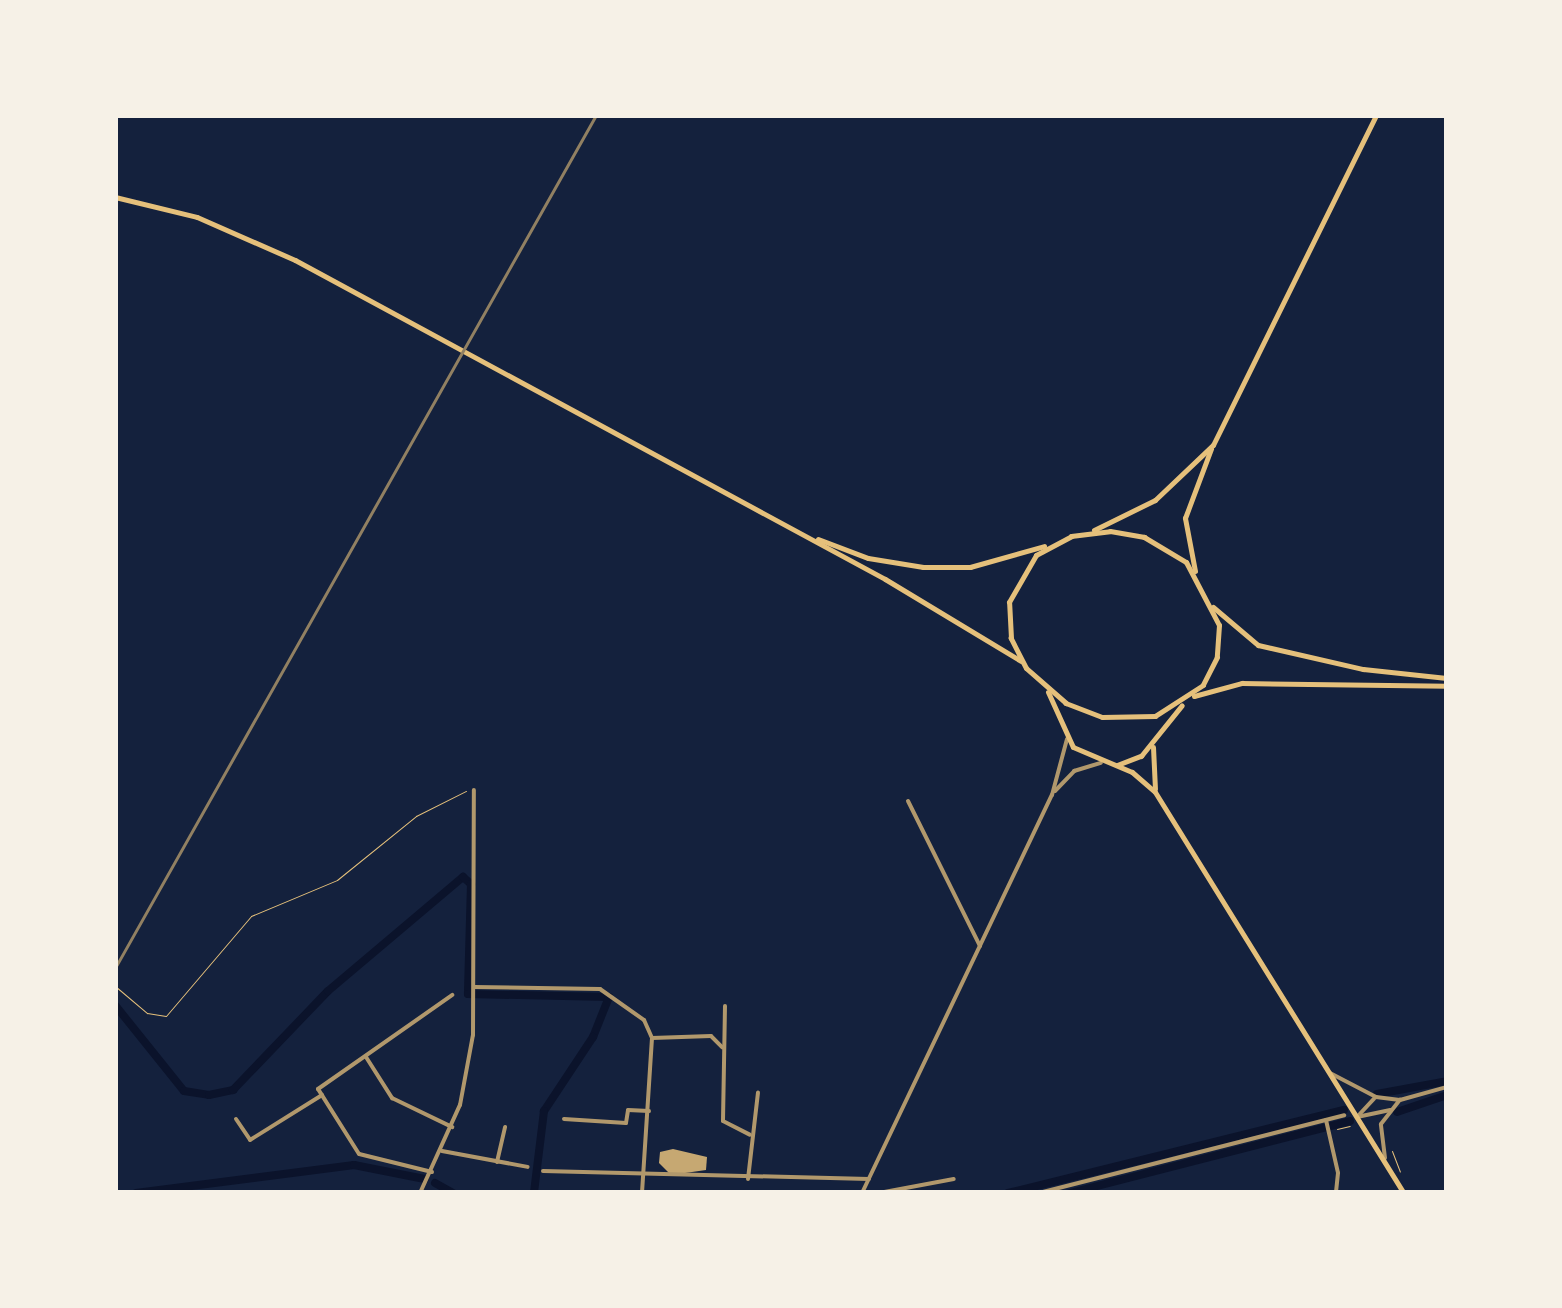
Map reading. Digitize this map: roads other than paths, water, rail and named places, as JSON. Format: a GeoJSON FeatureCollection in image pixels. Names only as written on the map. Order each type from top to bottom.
{"type":"FeatureCollection","features":[{"type":"Feature","properties":{"kind":"main road"},"geometry":{"type":"LineString","coordinates":[[1376,115],[1213,444],[1184,518],[1195,574],[1214,607],[1258,645],[1362,669],[1447,678]]}},
{"type":"Feature","properties":{"kind":"main road"},"geometry":{"type":"LineString","coordinates":[[115,197],[172,209],[262,244],[800,533],[1021,661],[1048,692],[1067,739],[1101,763],[1118,765],[1156,792]]}},
{"type":"Feature","properties":{"kind":"main road"},"geometry":{"type":"LineString","coordinates":[[800,533],[868,558],[923,567],[970,567],[1092,531],[1155,500],[1213,444]]}},
{"type":"Feature","properties":{"kind":"main road"},"geometry":{"type":"LineString","coordinates":[[1092,531],[1144,537],[1195,574]]}},
{"type":"Feature","properties":{"kind":"main road"},"geometry":{"type":"LineString","coordinates":[[1021,661],[1008,626],[1009,602],[1028,564],[1052,544]]}},
{"type":"Feature","properties":{"kind":"main road"},"geometry":{"type":"LineString","coordinates":[[1194,696],[1217,658],[1214,607]]}},
{"type":"Feature","properties":{"kind":"main road"},"geometry":{"type":"LineString","coordinates":[[1118,765],[1140,756],[1194,696],[1242,683],[1447,686]]}},
{"type":"Feature","properties":{"kind":"main road"},"geometry":{"type":"LineString","coordinates":[[1048,692],[1080,710],[1125,720],[1182,705]]}},
{"type":"Feature","properties":{"kind":"main road"},"geometry":{"type":"LineString","coordinates":[[1160,733],[1149,761],[1156,792],[1404,1193]]}},
{"type":"Feature","properties":{"kind":"street"},"geometry":{"type":"LineString","coordinates":[[862,1193],[1052,795],[1067,739]]}},
{"type":"Feature","properties":{"kind":"street"},"geometry":{"type":"LineString","coordinates":[[1052,795],[1074,771],[1101,763]]}},
{"type":"Feature","properties":{"kind":"street"},"geometry":{"type":"LineString","coordinates":[[420,1193],[452,1127],[469,1057],[474,992],[474,790]]}},
{"type":"Feature","properties":{"kind":"street"},"geometry":{"type":"LineString","coordinates":[[908,801],[980,946]]}},
{"type":"Feature","properties":{"kind":"street"},"geometry":{"type":"LineString","coordinates":[[474,992],[600,989],[644,1020],[652,1038],[642,1193]]}},
{"type":"Feature","properties":{"kind":"street"},"geometry":{"type":"LineString","coordinates":[[432,1172],[359,1154],[318,1089],[452,995]]}},
{"type":"Feature","properties":{"kind":"street"},"geometry":{"type":"LineString","coordinates":[[724,1006],[723,1121],[750,1135]]}},
{"type":"Feature","properties":{"kind":"street"},"geometry":{"type":"LineString","coordinates":[[652,1038],[711,1036],[725,1051]]}},
{"type":"Feature","properties":{"kind":"street"},"geometry":{"type":"LineString","coordinates":[[366,1057],[392,1098],[452,1127]]}},
{"type":"Feature","properties":{"kind":"street"},"geometry":{"type":"LineString","coordinates":[[1328,1072],[1376,1098],[1400,1100],[1447,1088]]}},
{"type":"Feature","properties":{"kind":"street"},"geometry":{"type":"LineString","coordinates":[[748,1179],[750,1135],[758,1093]]}},
{"type":"Feature","properties":{"kind":"street"},"geometry":{"type":"LineString","coordinates":[[236,1119],[250,1140],[322,1096]]}},
{"type":"Feature","properties":{"kind":"street"},"geometry":{"type":"LineString","coordinates":[[1357,1117],[1376,1098]]}},
{"type":"Feature","properties":{"kind":"street"},"geometry":{"type":"LineString","coordinates":[[1386,1164],[1380,1134],[1390,1110],[1400,1100]]}},
{"type":"Feature","properties":{"kind":"street"},"geometry":{"type":"LineString","coordinates":[[564,1119],[626,1123],[628,1110],[649,1112]]}},
{"type":"Feature","properties":{"kind":"street"},"geometry":{"type":"LineString","coordinates":[[1357,1117],[1390,1110]]}},
{"type":"Feature","properties":{"kind":"street"},"geometry":{"type":"LineString","coordinates":[[1038,1193],[1344,1115]]}},
{"type":"Feature","properties":{"kind":"street"},"geometry":{"type":"LineString","coordinates":[[1326,1120],[1336,1193]]}},
{"type":"Feature","properties":{"kind":"street"},"geometry":{"type":"LineString","coordinates":[[496,1162],[505,1127]]}},
{"type":"Feature","properties":{"kind":"street"},"geometry":{"type":"LineString","coordinates":[[442,1151],[528,1167]]}},
{"type":"Feature","properties":{"kind":"street"},"geometry":{"type":"LineString","coordinates":[[543,1171],[748,1179],[869,1178]]}},
{"type":"Feature","properties":{"kind":"street"},"geometry":{"type":"LineString","coordinates":[[879,1193],[954,1178]]}},
{"type":"Feature","properties":{"kind":"waterway"},"geometry":{"type":"LineString","coordinates":[[115,1005],[184,1091],[209,1095],[233,1090],[328,991],[463,877],[471,884],[468,994],[609,997],[593,1037],[544,1111],[534,1193]]}},
{"type":"Feature","properties":{"kind":"waterway"},"geometry":{"type":"LineString","coordinates":[[1377,1094],[1447,1081]]}},
{"type":"Feature","properties":{"kind":"waterway"},"geometry":{"type":"LineString","coordinates":[[1397,1112],[1447,1095]]}},
{"type":"Feature","properties":{"kind":"waterway"},"geometry":{"type":"LineString","coordinates":[[1008,1193],[1344,1110]]}},
{"type":"Feature","properties":{"kind":"waterway"},"geometry":{"type":"LineString","coordinates":[[1070,1193],[1350,1121]]}},
{"type":"Feature","properties":{"kind":"waterway"},"geometry":{"type":"LineString","coordinates":[[136,1193],[354,1165],[425,1179]]}},
{"type":"Feature","properties":{"kind":"waterway"},"geometry":{"type":"LineString","coordinates":[[435,1183],[453,1193]]}},
{"type":"Feature","properties":{"kind":"railway"},"geometry":{"type":"LineString","coordinates":[[115,968],[596,115]]}}]}
